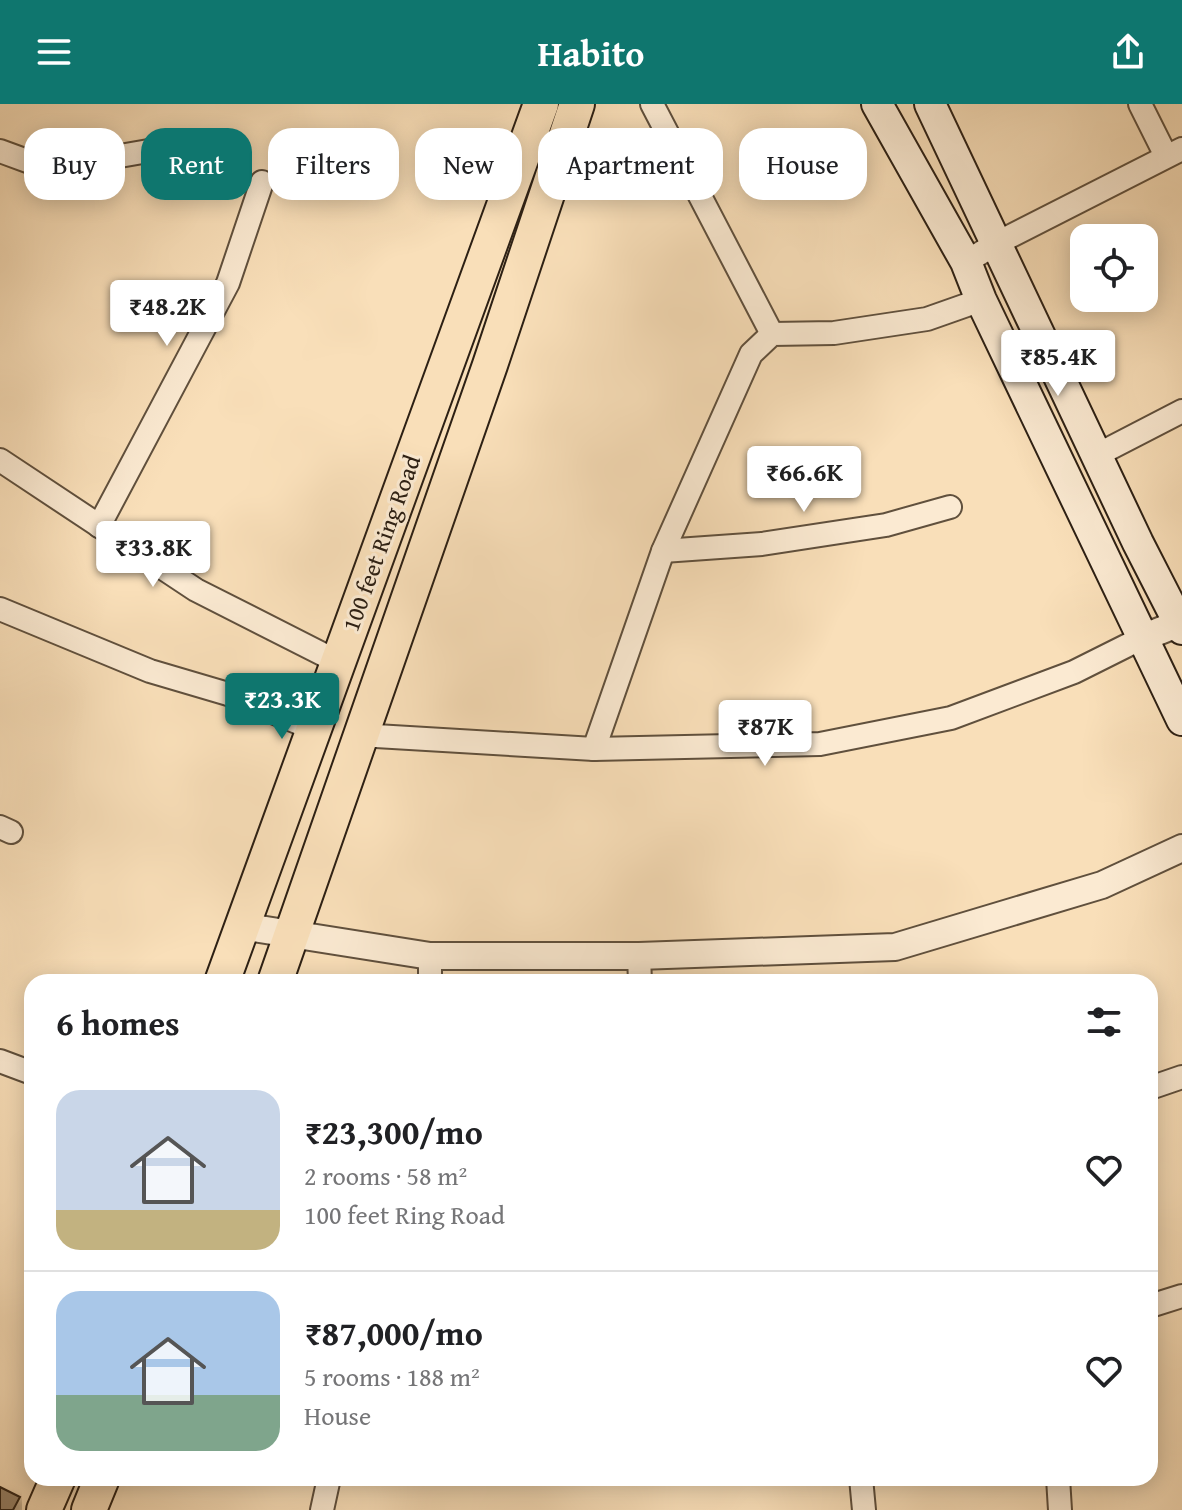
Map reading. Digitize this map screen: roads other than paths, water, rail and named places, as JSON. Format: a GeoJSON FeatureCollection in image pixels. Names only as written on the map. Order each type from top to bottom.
{"type":"FeatureCollection","features":[{"type":"Feature","properties":{"kind":"main road","name":"100 feet Ring Road"},"geometry":{"type":"LineString","coordinates":[[225,974],[541,104]]}},
{"type":"Feature","properties":{"kind":"main road","name":"100 feet Ring Road"},"geometry":{"type":"LineString","coordinates":[[278,974],[490,365],[577,104]]}},
{"type":"Feature","properties":{"kind":"main road"},"geometry":{"type":"LineString","coordinates":[[877,104],[966,262],[981,300],[1182,720]]}},
{"type":"Feature","properties":{"kind":"main road"},"geometry":{"type":"LineString","coordinates":[[930,104],[1181,625]]}},
{"type":"Feature","properties":{"kind":"main road"},"geometry":{"type":"LineString","coordinates":[[44,1510],[54,1486]]}},
{"type":"Feature","properties":{"kind":"main road"},"geometry":{"type":"LineString","coordinates":[[89,1510],[99,1486]]}},
{"type":"Feature","properties":{"kind":"street"},"geometry":{"type":"LineString","coordinates":[[652,104],[772,334]]}},
{"type":"Feature","properties":{"kind":"street"},"geometry":{"type":"LineString","coordinates":[[966,262],[997,243],[1174,153],[1140,104]]}},
{"type":"Feature","properties":{"kind":"street"},"geometry":{"type":"LineString","coordinates":[[0,151],[30,162],[68,165],[141,152]]}},
{"type":"Feature","properties":{"kind":"street"},"geometry":{"type":"LineString","coordinates":[[99,526],[228,283],[262,182]]}},
{"type":"Feature","properties":{"kind":"street"},"geometry":{"type":"LineString","coordinates":[[594,749],[663,551],[751,354],[772,334],[834,333],[927,319],[981,300]]}},
{"type":"Feature","properties":{"kind":"street"},"geometry":{"type":"LineString","coordinates":[[1097,455],[1182,411]]}},
{"type":"Feature","properties":{"kind":"street"},"geometry":{"type":"LineString","coordinates":[[0,460],[196,590],[338,662]]}},
{"type":"Feature","properties":{"kind":"street"},"geometry":{"type":"LineString","coordinates":[[663,551],[762,544],[824,535],[886,525],[950,507]]}},
{"type":"Feature","properties":{"kind":"street"},"geometry":{"type":"LineString","coordinates":[[0,609],[150,671],[228,694],[314,729]]}},
{"type":"Feature","properties":{"kind":"street"},"geometry":{"type":"LineString","coordinates":[[359,735],[594,749],[820,744],[951,718],[1074,672],[1142,638],[1181,625]]}},
{"type":"Feature","properties":{"kind":"street"},"geometry":{"type":"LineString","coordinates":[[241,926],[430,969],[639,969],[895,947],[1102,885],[1182,848]]}},
{"type":"Feature","properties":{"kind":"street"},"geometry":{"type":"LineString","coordinates":[[0,1061],[24,1070]]}},
{"type":"Feature","properties":{"kind":"street"},"geometry":{"type":"LineString","coordinates":[[1158,1085],[1182,1077]]}},
{"type":"Feature","properties":{"kind":"street"},"geometry":{"type":"LineString","coordinates":[[1158,1304],[1182,1296]]}},
{"type":"Feature","properties":{"kind":"street"},"geometry":{"type":"LineString","coordinates":[[322,1510],[327,1486]]}},
{"type":"Feature","properties":{"kind":"street"},"geometry":{"type":"LineString","coordinates":[[862,1486],[864,1510]]}},
{"type":"Feature","properties":{"kind":"street"},"geometry":{"type":"LineString","coordinates":[[1058,1486],[1060,1510]]}}]}
